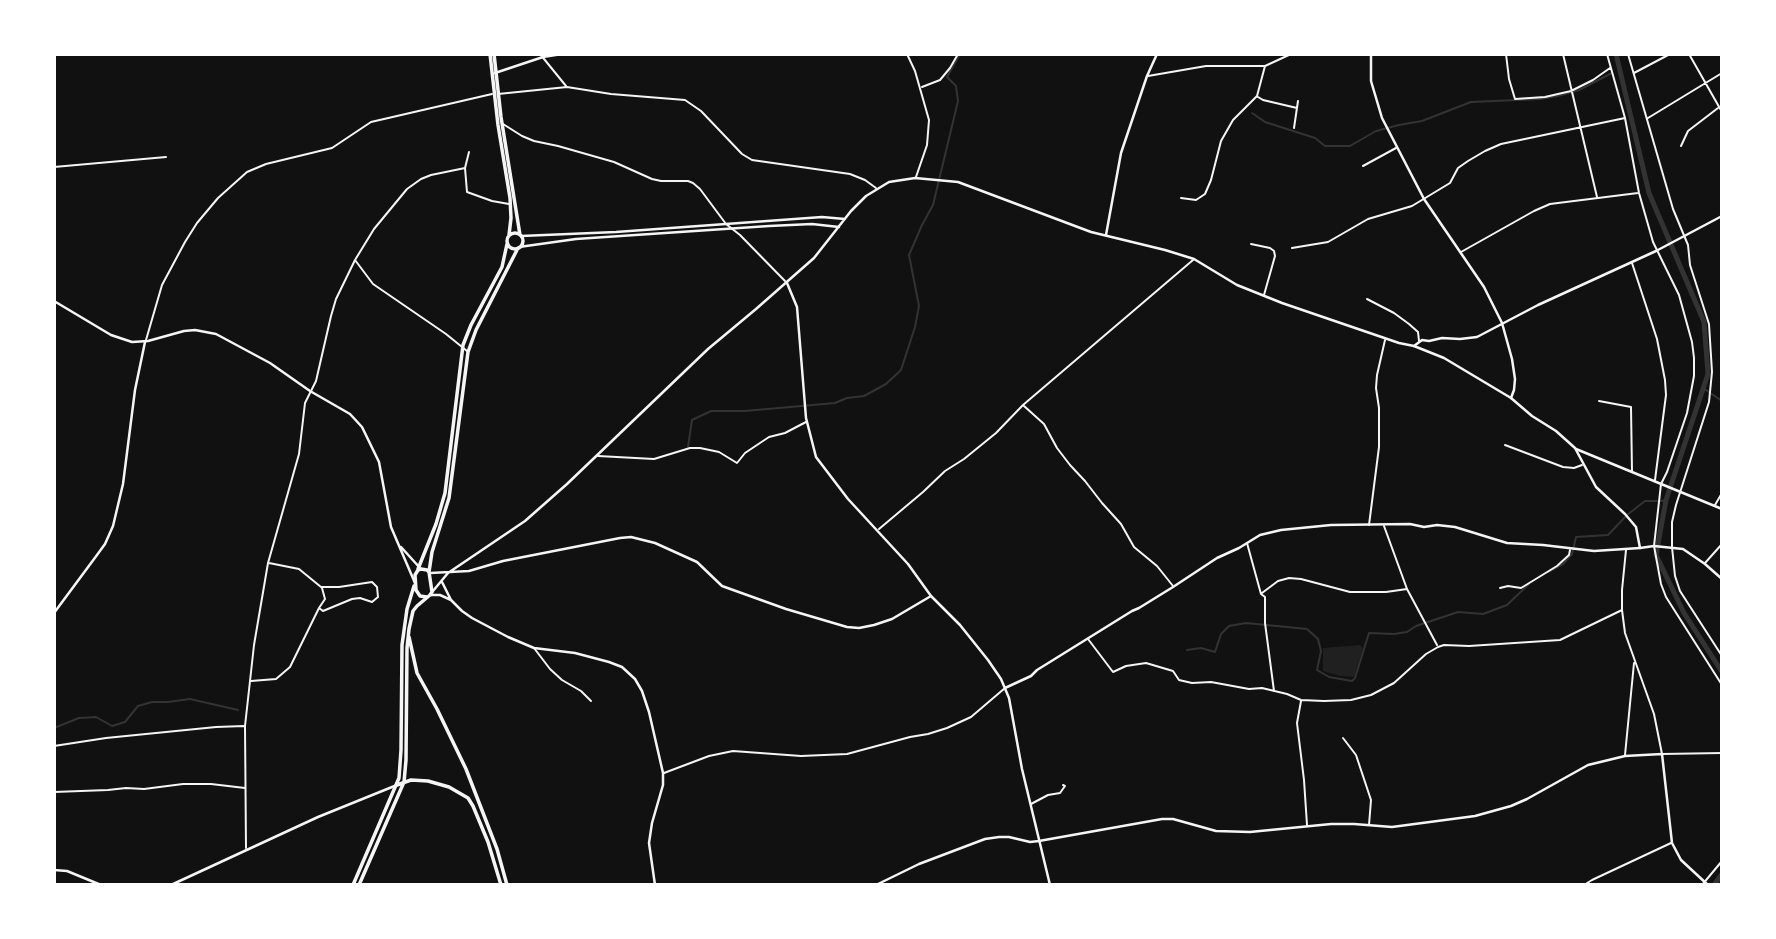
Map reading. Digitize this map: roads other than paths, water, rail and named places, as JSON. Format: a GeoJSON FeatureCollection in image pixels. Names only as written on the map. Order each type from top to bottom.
{"type":"FeatureCollection","features":[{"type":"Feature","properties":{"kind":"highway"},"geometry":{"type":"LineString","coordinates":[[359,885],[397,785],[401,759],[401,663],[413,611],[429,595],[432,587],[429,572],[432,552],[449,498],[462,348],[471,325],[502,267],[509,235],[510,204],[492,54]]}},
{"type":"Feature","properties":{"kind":"highway"},"geometry":{"type":"LineString","coordinates":[[429,595],[418,594],[415,575],[441,509],[451,467],[468,352],[476,330],[523,241],[496,94]]}},
{"type":"Feature","properties":{"kind":"highway"},"geometry":{"type":"LineString","coordinates":[[509,235],[521,235]]}},
{"type":"Feature","properties":{"kind":"highway"},"geometry":{"type":"LineString","coordinates":[[507,244],[513,249],[519,248]]}},
{"type":"Feature","properties":{"kind":"highway"},"geometry":{"type":"LineString","coordinates":[[419,569],[429,572]]}},
{"type":"Feature","properties":{"kind":"highway"},"geometry":{"type":"LineString","coordinates":[[353,885],[360,877],[404,782],[407,609],[415,584]]}},
{"type":"Feature","properties":{"kind":"highway"},"geometry":{"type":"LineString","coordinates":[[407,630],[417,673],[466,769],[494,840],[507,885]]}},
{"type":"Feature","properties":{"kind":"highway"},"geometry":{"type":"LineString","coordinates":[[397,785],[418,780],[428,781],[460,792],[468,798],[474,806],[488,842],[501,885]]}},
{"type":"Feature","properties":{"kind":"highway"},"geometry":{"type":"LineString","coordinates":[[488,842],[494,840]]}},
{"type":"Feature","properties":{"kind":"main road"},"geometry":{"type":"LineString","coordinates":[[494,73],[542,56],[562,54]]}},
{"type":"Feature","properties":{"kind":"main road"},"geometry":{"type":"LineString","coordinates":[[1105,235],[1121,153],[1157,54]]}},
{"type":"Feature","properties":{"kind":"main road"},"geometry":{"type":"LineString","coordinates":[[1371,54],[1371,81],[1386,125],[1424,199],[1484,287],[1502,323],[1515,379],[1511,398]]}},
{"type":"Feature","properties":{"kind":"main road"},"geometry":{"type":"LineString","coordinates":[[429,595],[448,573],[525,521],[598,456],[708,349],[814,258],[866,196],[889,182],[915,178],[958,182],[1105,235],[1194,259],[1230,282],[1264,296],[1414,346],[1454,364],[1511,398],[1575,448],[1722,509]]}},
{"type":"Feature","properties":{"kind":"main road"},"geometry":{"type":"LineString","coordinates":[[1414,346],[1419,342],[1442,338],[1477,337],[1538,305],[1656,251],[1722,216]]}},
{"type":"Feature","properties":{"kind":"main road"},"geometry":{"type":"LineString","coordinates":[[521,235],[576,234],[822,217],[845,219]]}},
{"type":"Feature","properties":{"kind":"main road"},"geometry":{"type":"LineString","coordinates":[[519,248],[576,239],[812,224],[839,227]]}},
{"type":"Feature","properties":{"kind":"main road"},"geometry":{"type":"LineString","coordinates":[[576,234],[576,239]]}},
{"type":"Feature","properties":{"kind":"main road"},"geometry":{"type":"LineString","coordinates":[[786,283],[797,307],[806,420],[816,457],[848,499],[908,564],[931,596],[960,625],[1001,679],[1009,698],[1022,769],[1050,885]]}},
{"type":"Feature","properties":{"kind":"main road"},"geometry":{"type":"LineString","coordinates":[[54,301],[111,335],[132,342],[145,342],[184,331],[216,334],[270,363],[310,391],[351,414],[362,427],[379,462],[391,527],[415,584]]}},
{"type":"Feature","properties":{"kind":"main road"},"geometry":{"type":"LineString","coordinates":[[54,613],[105,544],[113,526],[123,484],[135,390],[145,342]]}},
{"type":"Feature","properties":{"kind":"main road"},"geometry":{"type":"LineString","coordinates":[[1575,448],[1596,487],[1636,527],[1640,548]]}},
{"type":"Feature","properties":{"kind":"main road"},"geometry":{"type":"LineString","coordinates":[[1004,688],[1026,679],[1217,558],[1260,535],[1281,530],[1331,525],[1437,525],[1455,527],[1507,543],[1594,551],[1670,547],[1683,549],[1722,579]]}},
{"type":"Feature","properties":{"kind":"main road"},"geometry":{"type":"LineString","coordinates":[[429,572],[469,571],[503,561],[631,537],[655,543],[697,562],[722,586],[847,627],[859,628],[892,619],[931,596]]}},
{"type":"Feature","properties":{"kind":"main road"},"geometry":{"type":"LineString","coordinates":[[398,545],[419,569]]}},
{"type":"Feature","properties":{"kind":"main road"},"geometry":{"type":"LineString","coordinates":[[442,581],[451,600]]}},
{"type":"Feature","properties":{"kind":"main road"},"geometry":{"type":"LineString","coordinates":[[429,595],[440,595],[451,600],[472,618],[534,648],[575,653],[609,662],[629,672],[642,691],[663,773],[663,785],[649,843],[655,885]]}},
{"type":"Feature","properties":{"kind":"main road"},"geometry":{"type":"LineString","coordinates":[[876,885],[919,864],[985,839],[1009,837],[1030,842],[1173,819],[1203,828],[1232,832],[1273,831],[1331,824],[1392,827],[1431,823],[1492,812],[1527,799],[1588,765],[1625,756],[1662,754],[1672,843],[1681,860],[1705,884]]}},
{"type":"Feature","properties":{"kind":"main road"},"geometry":{"type":"LineString","coordinates":[[171,885],[318,817],[397,785]]}},
{"type":"Feature","properties":{"kind":"main road"},"geometry":{"type":"LineString","coordinates":[[54,870],[67,871],[101,885]]}},
{"type":"Feature","properties":{"kind":"street"},"geometry":{"type":"LineString","coordinates":[[906,54],[921,88],[927,109],[929,132],[915,178]]}},
{"type":"Feature","properties":{"kind":"street"},"geometry":{"type":"LineString","coordinates":[[921,88],[940,80],[958,54]]}},
{"type":"Feature","properties":{"kind":"street"},"geometry":{"type":"LineString","coordinates":[[1147,76],[1206,66],[1265,65],[1291,54]]}},
{"type":"Feature","properties":{"kind":"street"},"geometry":{"type":"LineString","coordinates":[[1506,54],[1515,99],[1545,97],[1571,91],[1611,68]]}},
{"type":"Feature","properties":{"kind":"street"},"geometry":{"type":"LineString","coordinates":[[1563,54],[1598,198]]}},
{"type":"Feature","properties":{"kind":"street"},"geometry":{"type":"LineString","coordinates":[[1607,54],[1625,118],[1639,192],[1656,251],[1679,295],[1692,342],[1694,367],[1691,399],[1661,484],[1654,546],[1666,597],[1722,685]]}},
{"type":"Feature","properties":{"kind":"street"},"geometry":{"type":"LineString","coordinates":[[1628,54],[1710,324],[1712,372],[1709,402],[1679,492],[1670,547],[1679,591],[1722,656]]}},
{"type":"Feature","properties":{"kind":"street"},"geometry":{"type":"LineString","coordinates":[[1634,73],[1670,54]]}},
{"type":"Feature","properties":{"kind":"street"},"geometry":{"type":"LineString","coordinates":[[1689,54],[1722,111]]}},
{"type":"Feature","properties":{"kind":"street"},"geometry":{"type":"LineString","coordinates":[[542,56],[567,87]]}},
{"type":"Feature","properties":{"kind":"street"},"geometry":{"type":"LineString","coordinates":[[1181,198],[1196,200],[1205,194],[1221,141],[1233,120],[1257,96],[1265,65]]}},
{"type":"Feature","properties":{"kind":"street"},"geometry":{"type":"LineString","coordinates":[[1647,119],[1722,72]]}},
{"type":"Feature","properties":{"kind":"street"},"geometry":{"type":"LineString","coordinates":[[145,342],[162,285],[185,242],[218,198],[247,172],[266,163],[332,148],[370,122],[496,94],[567,87],[611,94],[685,100],[701,111],[752,160],[850,174],[877,188]]}},
{"type":"Feature","properties":{"kind":"street"},"geometry":{"type":"LineString","coordinates":[[1257,96],[1297,108]]}},
{"type":"Feature","properties":{"kind":"street"},"geometry":{"type":"LineString","coordinates":[[1294,128],[1298,101]]}},
{"type":"Feature","properties":{"kind":"street"},"geometry":{"type":"LineString","coordinates":[[1681,146],[1688,131],[1719,108]]}},
{"type":"Feature","properties":{"kind":"street"},"geometry":{"type":"LineString","coordinates":[[1293,248],[1328,242],[1368,219],[1412,206],[1450,183],[1458,168],[1485,151],[1519,139],[1625,118]]}},
{"type":"Feature","properties":{"kind":"street"},"geometry":{"type":"LineString","coordinates":[[502,123],[534,141],[614,162],[652,179],[688,181],[700,189],[726,224],[786,283]]}},
{"type":"Feature","properties":{"kind":"street"},"geometry":{"type":"LineString","coordinates":[[1363,166],[1397,147]]}},
{"type":"Feature","properties":{"kind":"street"},"geometry":{"type":"LineString","coordinates":[[469,152],[465,168],[467,192],[510,204]]}},
{"type":"Feature","properties":{"kind":"street"},"geometry":{"type":"LineString","coordinates":[[54,167],[166,157]]}},
{"type":"Feature","properties":{"kind":"street"},"geometry":{"type":"LineString","coordinates":[[246,851],[245,726],[254,645],[268,563],[299,454],[303,412],[320,368],[336,299],[374,229],[407,189],[431,175],[465,168]]}},
{"type":"Feature","properties":{"kind":"street"},"geometry":{"type":"LineString","coordinates":[[1461,253],[1549,204],[1639,192]]}},
{"type":"Feature","properties":{"kind":"street"},"geometry":{"type":"LineString","coordinates":[[1251,244],[1275,251],[1264,296]]}},
{"type":"Feature","properties":{"kind":"street"},"geometry":{"type":"LineString","coordinates":[[880,535],[878,530],[945,471],[996,433],[1023,405],[1194,259]]}},
{"type":"Feature","properties":{"kind":"street"},"geometry":{"type":"LineString","coordinates":[[355,260],[373,284],[468,352]]}},
{"type":"Feature","properties":{"kind":"street"},"geometry":{"type":"LineString","coordinates":[[1632,262],[1657,338],[1665,380],[1666,395],[1655,481]]}},
{"type":"Feature","properties":{"kind":"street"},"geometry":{"type":"LineString","coordinates":[[1367,299],[1409,324],[1418,332],[1419,342]]}},
{"type":"Feature","properties":{"kind":"street"},"geometry":{"type":"LineString","coordinates":[[1369,525],[1379,447],[1377,375],[1385,338]]}},
{"type":"Feature","properties":{"kind":"street"},"geometry":{"type":"LineString","coordinates":[[1600,401],[1631,407],[1632,472]]}},
{"type":"Feature","properties":{"kind":"street"},"geometry":{"type":"LineString","coordinates":[[1023,405],[1044,424],[1057,448],[1121,524],[1135,547],[1157,566],[1173,587]]}},
{"type":"Feature","properties":{"kind":"street"},"geometry":{"type":"LineString","coordinates":[[598,456],[654,459],[690,448],[700,448],[719,452],[737,463],[745,453],[769,437],[785,433],[806,420]]}},
{"type":"Feature","properties":{"kind":"street"},"geometry":{"type":"LineString","coordinates":[[1505,445],[1563,467],[1574,468],[1583,464]]}},
{"type":"Feature","properties":{"kind":"street"},"geometry":{"type":"LineString","coordinates":[[1714,506],[1722,493]]}},
{"type":"Feature","properties":{"kind":"street"},"geometry":{"type":"LineString","coordinates":[[1384,525],[1407,589],[1438,647]]}},
{"type":"Feature","properties":{"kind":"street"},"geometry":{"type":"LineString","coordinates":[[1247,542],[1261,594],[1265,597],[1274,692]]}},
{"type":"Feature","properties":{"kind":"street"},"geometry":{"type":"LineString","coordinates":[[1705,564],[1722,544]]}},
{"type":"Feature","properties":{"kind":"street"},"geometry":{"type":"LineString","coordinates":[[1500,588],[1521,588],[1558,566],[1572,549]]}},
{"type":"Feature","properties":{"kind":"street"},"geometry":{"type":"LineString","coordinates":[[1626,549],[1622,590],[1625,632],[1654,714],[1662,754],[1722,752]]}},
{"type":"Feature","properties":{"kind":"street"},"geometry":{"type":"LineString","coordinates":[[250,681],[276,679],[290,667],[325,599],[321,587],[299,569],[268,563]]}},
{"type":"Feature","properties":{"kind":"street"},"geometry":{"type":"LineString","coordinates":[[1261,594],[1278,581],[1289,578],[1350,592],[1387,593],[1407,589]]}},
{"type":"Feature","properties":{"kind":"street"},"geometry":{"type":"LineString","coordinates":[[319,608],[323,611],[360,598],[372,602],[378,597],[377,587],[372,582],[321,587]]}},
{"type":"Feature","properties":{"kind":"street"},"geometry":{"type":"LineString","coordinates":[[1088,639],[1113,672],[1126,666],[1146,663],[1172,671],[1179,680],[1192,683],[1211,682],[1249,689],[1262,688],[1301,700],[1351,700],[1371,695],[1394,683],[1426,654],[1444,645],[1560,640],[1622,610]]}},
{"type":"Feature","properties":{"kind":"street"},"geometry":{"type":"LineString","coordinates":[[534,648],[550,669],[591,701]]}},
{"type":"Feature","properties":{"kind":"street"},"geometry":{"type":"LineString","coordinates":[[1625,756],[1634,660]]}},
{"type":"Feature","properties":{"kind":"street"},"geometry":{"type":"LineString","coordinates":[[663,773],[709,756],[733,751],[801,756],[847,754],[928,734],[947,729],[971,717],[1004,688]]}},
{"type":"Feature","properties":{"kind":"street"},"geometry":{"type":"LineString","coordinates":[[1301,700],[1297,723],[1307,826]]}},
{"type":"Feature","properties":{"kind":"street"},"geometry":{"type":"LineString","coordinates":[[54,746],[106,738],[245,726]]}},
{"type":"Feature","properties":{"kind":"street"},"geometry":{"type":"LineString","coordinates":[[1343,738],[1356,755],[1371,800],[1369,826]]}},
{"type":"Feature","properties":{"kind":"street"},"geometry":{"type":"LineString","coordinates":[[54,792],[144,789],[211,783],[246,788]]}},
{"type":"Feature","properties":{"kind":"street"},"geometry":{"type":"LineString","coordinates":[[1030,805],[1048,795],[1060,793],[1065,786],[1063,785]]}},
{"type":"Feature","properties":{"kind":"street"},"geometry":{"type":"LineString","coordinates":[[1584,885],[1672,843]]}},
{"type":"Feature","properties":{"kind":"street"},"geometry":{"type":"LineString","coordinates":[[1705,884],[1722,861]]}},
{"type":"Feature","properties":{"kind":"street"},"geometry":{"type":"LineString","coordinates":[[186,878],[187,885]]}},
{"type":"Feature","properties":{"kind":"waterway"},"geometry":{"type":"LineString","coordinates":[[688,447],[692,420],[711,411],[745,411],[835,403],[864,396],[886,384],[901,370],[919,306],[909,255],[933,205],[958,101],[956,86],[947,77],[960,54]]}},
{"type":"Feature","properties":{"kind":"waterway"},"geometry":{"type":"LineString","coordinates":[[1616,54],[1649,193],[1704,322],[1708,374],[1666,500],[1656,555],[1684,613],[1722,672]]}},
{"type":"Feature","properties":{"kind":"waterway"},"geometry":{"type":"LineString","coordinates":[[1252,113],[1265,122],[1315,138],[1325,146],[1350,146],[1376,131],[1422,121],[1471,102],[1558,96],[1579,90],[1612,73]]}},
{"type":"Feature","properties":{"kind":"waterway"},"geometry":{"type":"LineString","coordinates":[[1703,388],[1722,401]]}},
{"type":"Feature","properties":{"kind":"waterway"},"geometry":{"type":"LineString","coordinates":[[1661,501],[1666,500]]}},
{"type":"Feature","properties":{"kind":"waterway"},"geometry":{"type":"LineString","coordinates":[[1548,572],[1563,564],[1572,554],[1576,537],[1608,535],[1645,501],[1657,501]]}},
{"type":"Feature","properties":{"kind":"waterway"},"geometry":{"type":"LineString","coordinates":[[1187,650],[1201,648],[1215,652],[1221,634],[1229,626],[1246,623],[1307,629],[1318,639],[1321,651],[1317,670],[1329,677],[1352,681],[1369,633],[1407,632],[1416,626],[1458,612],[1483,614],[1507,605],[1529,584]]}},
{"type":"Feature","properties":{"kind":"waterway"},"geometry":{"type":"LineString","coordinates":[[54,728],[79,718],[96,717],[112,726],[125,722],[138,706],[152,702],[190,699],[238,710]]}},
{"type":"Feature","properties":{"kind":"waterway"},"geometry":{"type":"LineString","coordinates":[[1714,885],[1722,874]]}}]}
